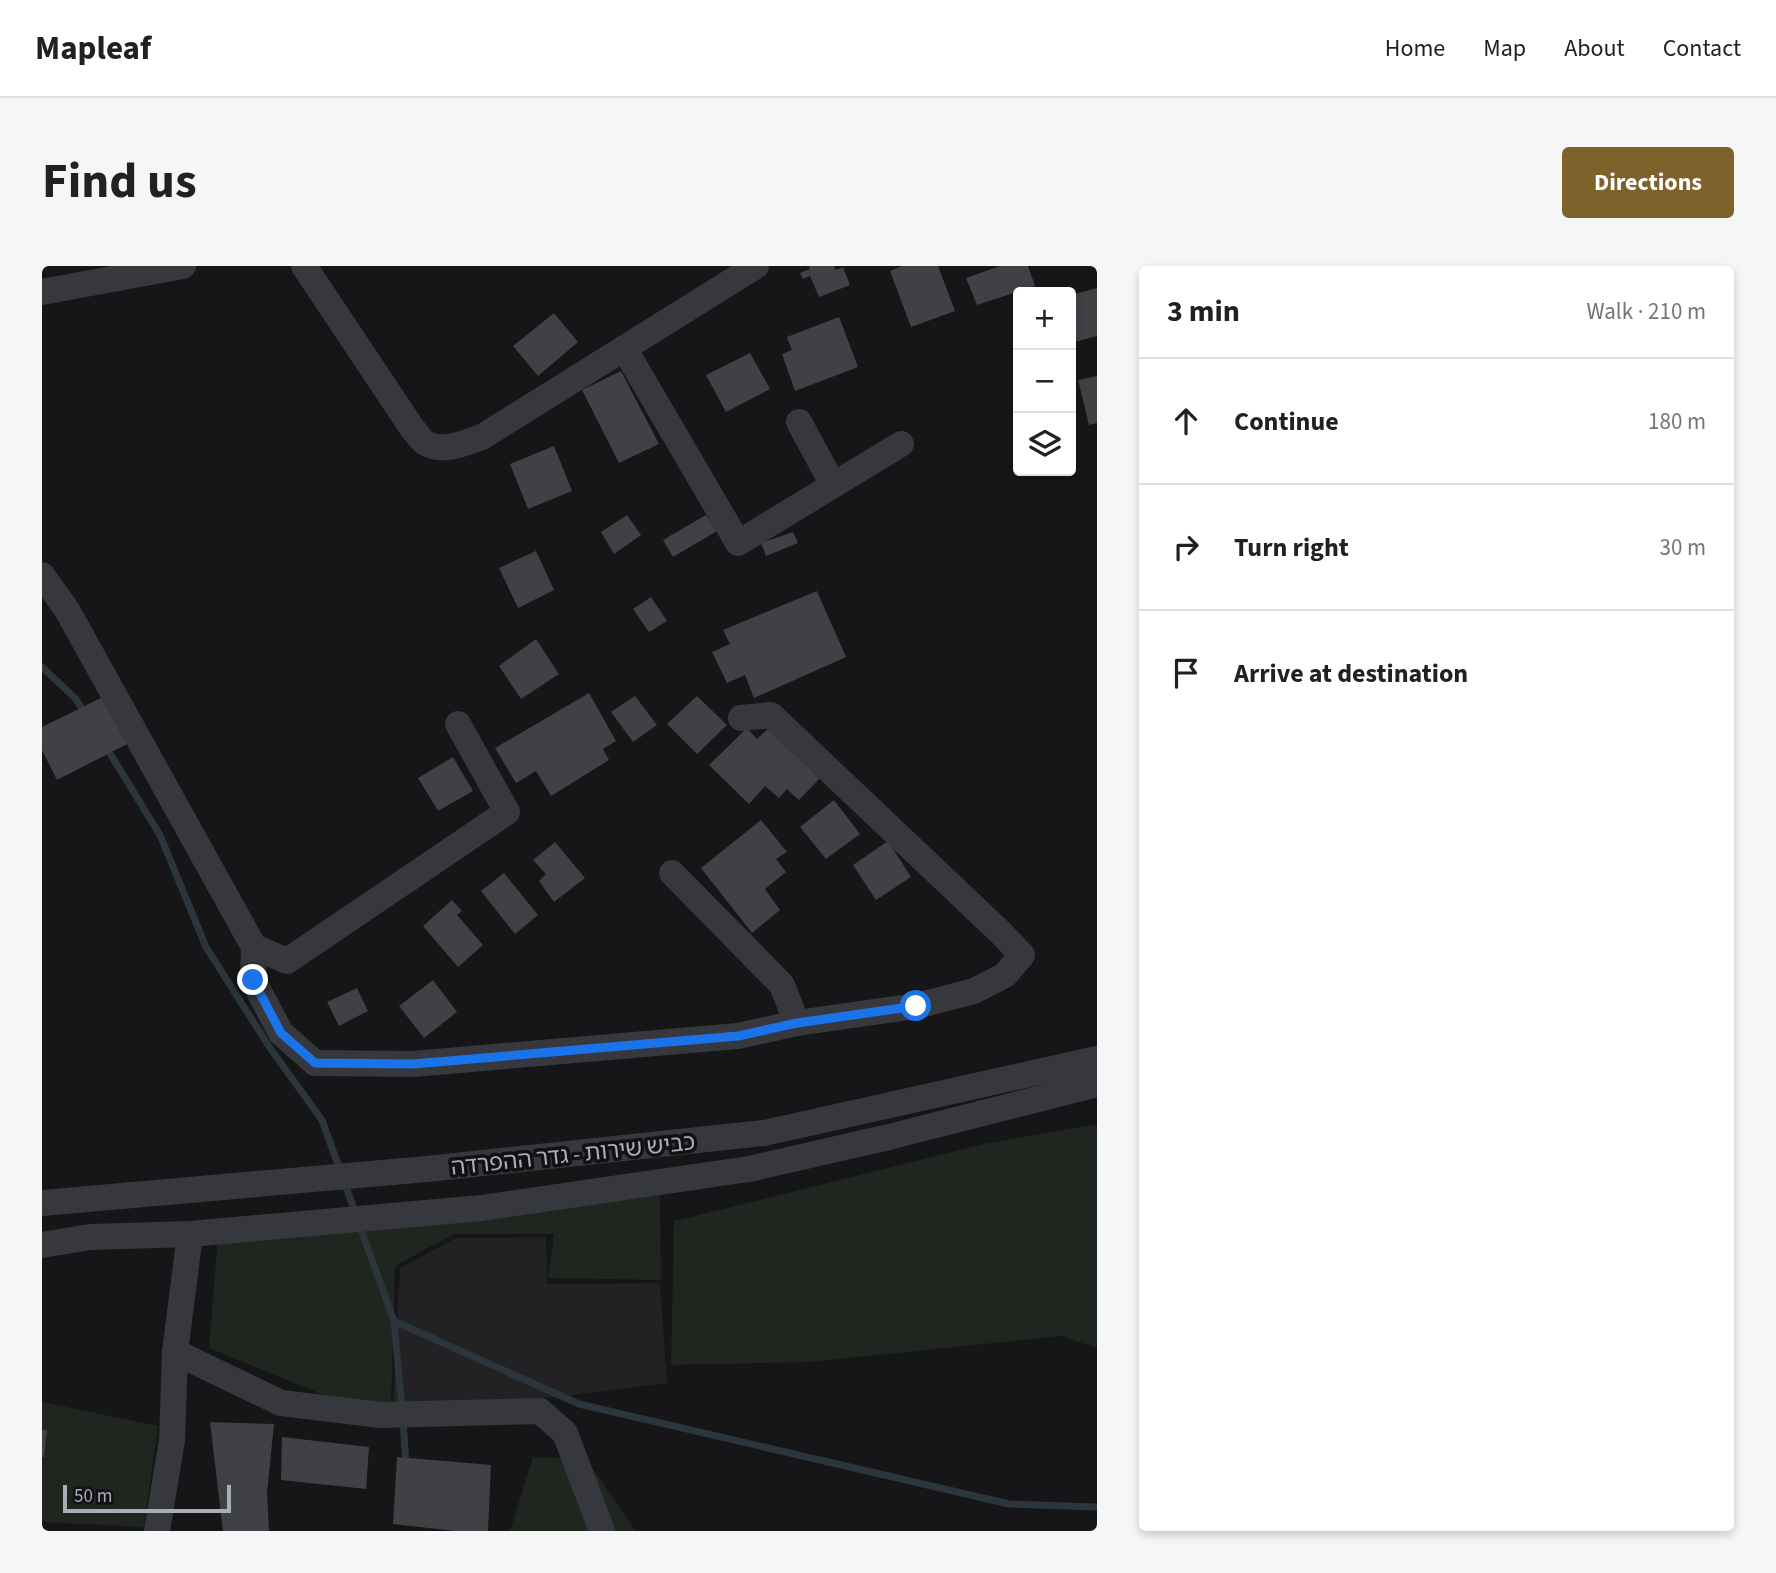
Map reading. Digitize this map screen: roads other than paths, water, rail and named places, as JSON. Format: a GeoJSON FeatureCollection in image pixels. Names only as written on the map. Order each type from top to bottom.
{"type":"FeatureCollection","features":[{"type":"Feature","properties":{"kind":"street"},"geometry":{"type":"LineString","coordinates":[[42,292],[85,275],[183,266]]}},
{"type":"Feature","properties":{"kind":"street"},"geometry":{"type":"LineString","coordinates":[[304,266],[412,428],[424,442],[437,447],[465,443],[482,437],[756,266]]}},
{"type":"Feature","properties":{"kind":"street"},"geometry":{"type":"LineString","coordinates":[[624,348],[738,543],[901,444]]}},
{"type":"Feature","properties":{"kind":"street"},"geometry":{"type":"LineString","coordinates":[[799,422],[833,485]]}},
{"type":"Feature","properties":{"kind":"street"},"geometry":{"type":"LineString","coordinates":[[42,575],[67,610],[254,947],[253,980],[281,1033],[315,1063],[413,1064],[738,1036],[797,1023],[916,1006],[974,991],[1005,975],[1022,956],[1000,932],[771,715],[741,718]]}},
{"type":"Feature","properties":{"kind":"street"},"geometry":{"type":"LineString","coordinates":[[254,947],[287,961],[507,812],[458,724]]}},
{"type":"Feature","properties":{"kind":"street"},"geometry":{"type":"LineString","coordinates":[[672,873],[782,985],[797,1023]]}},
{"type":"Feature","properties":{"kind":"street","name":"כביש שירות - גדר ההפרדה"},"geometry":{"type":"LineString","coordinates":[[42,1203],[427,1169],[764,1133],[1097,1059]]}},
{"type":"Feature","properties":{"kind":"street"},"geometry":{"type":"LineString","coordinates":[[42,1245],[90,1237],[190,1234],[482,1208],[749,1169],[1097,1084]]}},
{"type":"Feature","properties":{"kind":"street"},"geometry":{"type":"LineString","coordinates":[[157,1531],[172,1440],[175,1352],[190,1234]]}},
{"type":"Feature","properties":{"kind":"street"},"geometry":{"type":"LineString","coordinates":[[175,1352],[281,1403],[381,1415],[540,1411],[565,1433],[602,1531]]}},
{"type":"Feature","properties":{"kind":"waterway"},"geometry":{"type":"LineString","coordinates":[[42,667],[76,699],[85,714]]}},
{"type":"Feature","properties":{"kind":"waterway"},"geometry":{"type":"LineString","coordinates":[[106,747],[160,835],[206,947],[270,1048],[322,1120],[340,1170]]}},
{"type":"Feature","properties":{"kind":"waterway"},"geometry":{"type":"LineString","coordinates":[[344,1181],[355,1212]]}},
{"type":"Feature","properties":{"kind":"waterway"},"geometry":{"type":"LineString","coordinates":[[359,1224],[394,1321],[402,1408]]}},
{"type":"Feature","properties":{"kind":"waterway"},"geometry":{"type":"LineString","coordinates":[[394,1321],[579,1404],[1009,1504],[1097,1507]]}},
{"type":"Feature","properties":{"kind":"waterway"},"geometry":{"type":"LineString","coordinates":[[403,1420],[406,1464]]}}]}
